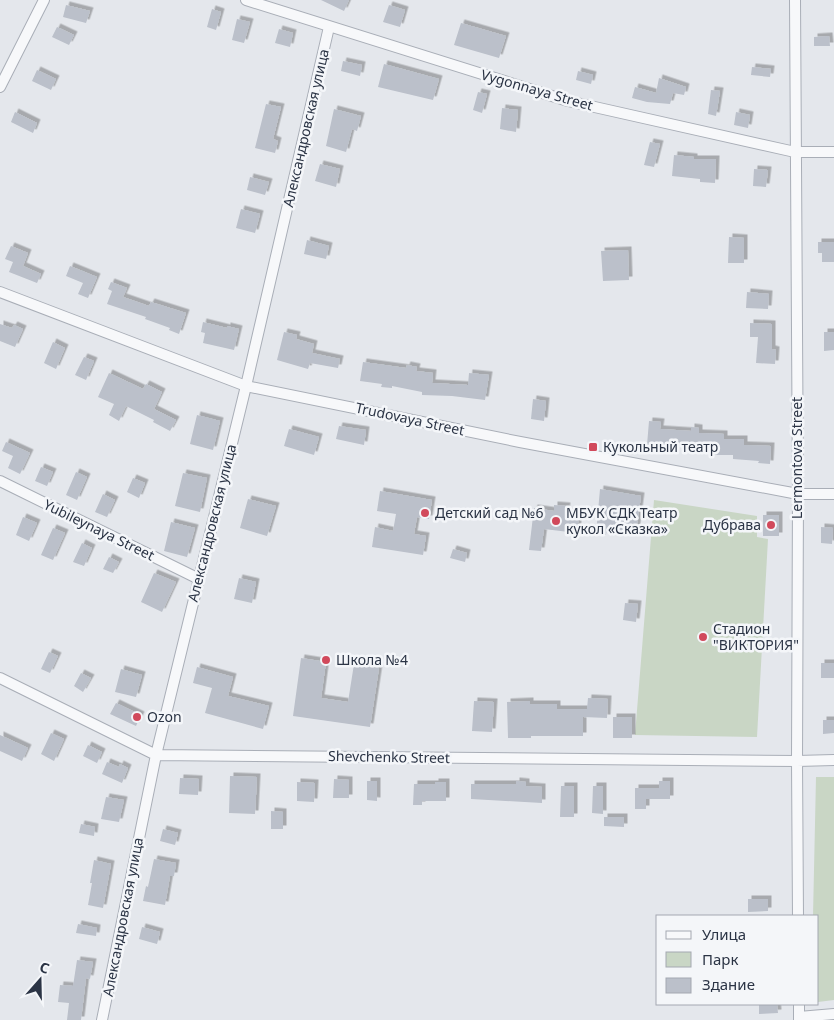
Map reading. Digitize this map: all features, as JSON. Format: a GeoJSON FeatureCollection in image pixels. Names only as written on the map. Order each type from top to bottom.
{"type":"FeatureCollection","features":[{"type":"Feature","properties":{"kind":"street"},"geometry":{"type":"LineString","coordinates":[[0,87],[44,0]]}},
{"type":"Feature","properties":{"kind":"street","name":"Vygonnaya Street"},"geometry":{"type":"LineString","coordinates":[[246,0],[568,101],[795,152],[834,152]]}},
{"type":"Feature","properties":{"kind":"street","name":"Lermontova Street"},"geometry":{"type":"LineString","coordinates":[[795,0],[798,915]]}},
{"type":"Feature","properties":{"kind":"street","name":"Александровская улица"},"geometry":{"type":"LineString","coordinates":[[102,1020],[156,755],[246,386],[329,26]]}},
{"type":"Feature","properties":{"kind":"street","name":"Trudovaya Street"},"geometry":{"type":"LineString","coordinates":[[0,292],[246,386],[520,442],[798,494],[834,494]]}},
{"type":"Feature","properties":{"kind":"street","name":"Yubileynaya Street"},"geometry":{"type":"LineString","coordinates":[[0,481],[198,579]]}},
{"type":"Feature","properties":{"kind":"street","name":"Shevchenko Street"},"geometry":{"type":"LineString","coordinates":[[0,678],[156,755],[834,760]]}},
{"type":"Feature","properties":{"kind":"street"},"geometry":{"type":"LineString","coordinates":[[799,1005],[799,1019],[834,1014]]}},
{"type":"Feature","properties":{"kind":"green space","name":"Стадион \"ВИКТОРИЯ\""},"geometry":{"type":"Polygon","coordinates":[[[654,500],[757,516],[757,537],[768,539],[757,737],[635,735],[654,500]]]}},
{"type":"Feature","properties":{"kind":"green space"},"geometry":{"type":"Polygon","coordinates":[[[816,777],[834,777],[834,1000],[819,1002],[819,915],[813,915],[816,777]]]}},
{"type":"Feature","properties":{"kind":"building"},"geometry":{"type":"Polygon","coordinates":[[[321,0],[349,0],[344,11],[321,0]]]}},
{"type":"Feature","properties":{"kind":"building"},"geometry":{"type":"Polygon","coordinates":[[[66,5],[90,11],[86,23],[63,17],[66,5]]]}},
{"type":"Feature","properties":{"kind":"building"},"geometry":{"type":"Polygon","coordinates":[[[389,5],[405,10],[400,27],[383,22],[389,5]]]}},
{"type":"Feature","properties":{"kind":"building"},"geometry":{"type":"Polygon","coordinates":[[[212,9],[221,12],[216,30],[207,27],[212,9]]]}},
{"type":"Feature","properties":{"kind":"building"},"geometry":{"type":"Polygon","coordinates":[[[237,19],[250,22],[244,43],[232,40],[237,19]]]}},
{"type":"Feature","properties":{"kind":"building"},"geometry":{"type":"Polygon","coordinates":[[[461,23],[506,36],[499,58],[454,45],[461,23]]]}},
{"type":"Feature","properties":{"kind":"building"},"geometry":{"type":"Polygon","coordinates":[[[57,27],[74,35],[69,45],[52,37],[57,27]]]}},
{"type":"Feature","properties":{"kind":"building"},"geometry":{"type":"Polygon","coordinates":[[[279,29],[293,33],[290,47],[275,43],[279,29]]]}},
{"type":"Feature","properties":{"kind":"building"},"geometry":{"type":"Polygon","coordinates":[[[829,36],[830,46],[814,46],[814,37],[829,36]]]}},
{"type":"Feature","properties":{"kind":"building"},"geometry":{"type":"Polygon","coordinates":[[[343,61],[362,65],[360,76],[341,71],[343,61]]]}},
{"type":"Feature","properties":{"kind":"building"},"geometry":{"type":"Polygon","coordinates":[[[384,64],[439,79],[433,100],[378,87],[384,64]]]}},
{"type":"Feature","properties":{"kind":"building"},"geometry":{"type":"Polygon","coordinates":[[[752,67],[771,69],[770,77],[751,75],[752,67]]]}},
{"type":"Feature","properties":{"kind":"building"},"geometry":{"type":"Polygon","coordinates":[[[37,70],[56,79],[51,90],[32,81],[37,70]]]}},
{"type":"Feature","properties":{"kind":"building"},"geometry":{"type":"Polygon","coordinates":[[[578,71],[593,75],[591,84],[576,80],[578,71]]]}},
{"type":"Feature","properties":{"kind":"building"},"geometry":{"type":"Polygon","coordinates":[[[659,78],[686,87],[684,95],[673,93],[670,104],[647,102],[632,98],[635,87],[656,93],[659,78]]]}},
{"type":"Feature","properties":{"kind":"building"},"geometry":{"type":"Polygon","coordinates":[[[711,90],[720,91],[716,116],[708,114],[711,90]]]}},
{"type":"Feature","properties":{"kind":"building"},"geometry":{"type":"Polygon","coordinates":[[[478,92],[487,94],[482,113],[473,110],[478,92]]]}},
{"type":"Feature","properties":{"kind":"building"},"geometry":{"type":"Polygon","coordinates":[[[266,104],[281,107],[273,139],[278,141],[275,153],[255,148],[266,104]]]}},
{"type":"Feature","properties":{"kind":"building"},"geometry":{"type":"Polygon","coordinates":[[[502,108],[518,110],[516,132],[500,129],[502,108]]]}},
{"type":"Feature","properties":{"kind":"building"},"geometry":{"type":"Polygon","coordinates":[[[334,109],[361,116],[357,131],[352,129],[346,152],[326,146],[334,109]]]}},
{"type":"Feature","properties":{"kind":"building"},"geometry":{"type":"Polygon","coordinates":[[[15,112],[37,123],[33,133],[11,122],[15,112]]]}},
{"type":"Feature","properties":{"kind":"building"},"geometry":{"type":"Polygon","coordinates":[[[736,112],[750,115],[748,128],[734,125],[736,112]]]}},
{"type":"Feature","properties":{"kind":"building"},"geometry":{"type":"Polygon","coordinates":[[[650,142],[660,144],[654,167],[644,165],[650,142]]]}},
{"type":"Feature","properties":{"kind":"building"},"geometry":{"type":"Polygon","coordinates":[[[674,155],[694,157],[694,159],[716,159],[715,183],[700,182],[700,179],[672,176],[674,155]]]}},
{"type":"Feature","properties":{"kind":"building"},"geometry":{"type":"Polygon","coordinates":[[[320,164],[340,169],[336,187],[315,181],[320,164]]]}},
{"type":"Feature","properties":{"kind":"building"},"geometry":{"type":"Polygon","coordinates":[[[754,169],[768,170],[766,187],[753,186],[754,169]]]}},
{"type":"Feature","properties":{"kind":"building"},"geometry":{"type":"Polygon","coordinates":[[[250,177],[269,182],[265,195],[247,190],[250,177]]]}},
{"type":"Feature","properties":{"kind":"building"},"geometry":{"type":"Polygon","coordinates":[[[241,209],[260,214],[255,233],[236,228],[241,209]]]}},
{"type":"Feature","properties":{"kind":"building"},"geometry":{"type":"Polygon","coordinates":[[[729,237],[744,238],[744,263],[728,263],[729,237]]]}},
{"type":"Feature","properties":{"kind":"building"},"geometry":{"type":"Polygon","coordinates":[[[307,240],[329,246],[326,259],[304,254],[307,240]]]}},
{"type":"Feature","properties":{"kind":"building"},"geometry":{"type":"Polygon","coordinates":[[[818,242],[834,242],[834,262],[822,262],[822,253],[818,253],[818,242]]]}},
{"type":"Feature","properties":{"kind":"building"},"geometry":{"type":"Polygon","coordinates":[[[11,246],[28,253],[23,266],[41,274],[37,283],[9,272],[13,262],[5,259],[11,246]]]}},
{"type":"Feature","properties":{"kind":"building"},"geometry":{"type":"Polygon","coordinates":[[[628,250],[629,280],[603,281],[601,251],[628,250]]]}},
{"type":"Feature","properties":{"kind":"building"},"geometry":{"type":"Polygon","coordinates":[[[70,266],[97,277],[88,298],[78,294],[83,283],[66,276],[70,266]]]}},
{"type":"Feature","properties":{"kind":"building"},"geometry":{"type":"Polygon","coordinates":[[[111,282],[127,288],[123,297],[149,306],[151,302],[186,313],[179,334],[169,330],[170,328],[145,319],[146,317],[107,304],[112,291],[108,289],[111,282]]]}},
{"type":"Feature","properties":{"kind":"building"},"geometry":{"type":"Polygon","coordinates":[[[747,292],[769,294],[768,309],[746,308],[747,292]]]}},
{"type":"Feature","properties":{"kind":"building"},"geometry":{"type":"Polygon","coordinates":[[[203,322],[239,329],[234,350],[203,343],[205,333],[201,332],[203,322]]]}},
{"type":"Feature","properties":{"kind":"building"},"geometry":{"type":"Polygon","coordinates":[[[750,323],[772,324],[772,349],[776,350],[775,364],[756,363],[758,337],[750,337],[750,323]]]}},
{"type":"Feature","properties":{"kind":"building"},"geometry":{"type":"Polygon","coordinates":[[[0,324],[12,328],[14,325],[23,329],[15,347],[0,341],[0,324]]]}},
{"type":"Feature","properties":{"kind":"building"},"geometry":{"type":"Polygon","coordinates":[[[284,332],[297,335],[296,339],[314,344],[312,353],[340,359],[338,368],[310,363],[308,369],[277,360],[284,332]]]}},
{"type":"Feature","properties":{"kind":"building"},"geometry":{"type":"Polygon","coordinates":[[[824,332],[834,332],[834,350],[824,351],[824,332]]]}},
{"type":"Feature","properties":{"kind":"building"},"geometry":{"type":"Polygon","coordinates":[[[53,342],[65,348],[56,369],[44,363],[53,342]]]}},
{"type":"Feature","properties":{"kind":"building"},"geometry":{"type":"Polygon","coordinates":[[[84,357],[94,361],[86,380],[75,375],[84,357]]]}},
{"type":"Feature","properties":{"kind":"building"},"geometry":{"type":"Polygon","coordinates":[[[363,362],[406,368],[407,365],[417,367],[416,371],[433,373],[432,383],[468,385],[469,373],[489,375],[485,400],[422,395],[422,392],[392,386],[392,388],[381,387],[382,384],[360,381],[363,362]]]}},
{"type":"Feature","properties":{"kind":"building"},"geometry":{"type":"Polygon","coordinates":[[[109,373],[143,389],[146,384],[162,392],[154,409],[176,420],[170,431],[153,422],[154,420],[126,406],[119,421],[109,415],[114,404],[98,397],[109,373]]]}},
{"type":"Feature","properties":{"kind":"building"},"geometry":{"type":"Polygon","coordinates":[[[533,399],[546,401],[544,421],[531,419],[533,399]]]}},
{"type":"Feature","properties":{"kind":"building"},"geometry":{"type":"Polygon","coordinates":[[[197,415],[220,421],[213,450],[190,444],[197,415]]]}},
{"type":"Feature","properties":{"kind":"building"},"geometry":{"type":"Polygon","coordinates":[[[649,421],[661,422],[660,429],[691,431],[691,427],[699,428],[699,433],[724,434],[724,439],[744,439],[744,445],[771,446],[770,464],[733,459],[733,455],[712,455],[712,447],[677,445],[677,449],[647,445],[649,421]]]}},
{"type":"Feature","properties":{"kind":"building"},"geometry":{"type":"Polygon","coordinates":[[[339,426],[366,430],[364,445],[336,439],[339,426]]]}},
{"type":"Feature","properties":{"kind":"building"},"geometry":{"type":"Polygon","coordinates":[[[289,429],[319,437],[314,455],[284,446],[289,429]]]}},
{"type":"Feature","properties":{"kind":"building"},"geometry":{"type":"Polygon","coordinates":[[[6,442],[30,453],[20,474],[8,468],[13,456],[2,451],[6,442]]]}},
{"type":"Feature","properties":{"kind":"building"},"geometry":{"type":"Polygon","coordinates":[[[41,467],[53,472],[47,486],[35,481],[41,467]]]}},
{"type":"Feature","properties":{"kind":"building"},"geometry":{"type":"Polygon","coordinates":[[[76,472],[87,477],[77,500],[66,495],[76,472]]]}},
{"type":"Feature","properties":{"kind":"building"},"geometry":{"type":"Polygon","coordinates":[[[183,473],[207,478],[200,512],[175,506],[183,473]]]}},
{"type":"Feature","properties":{"kind":"building"},"geometry":{"type":"Polygon","coordinates":[[[133,478],[145,483],[139,498],[127,492],[133,478]]]}},
{"type":"Feature","properties":{"kind":"building"},"geometry":{"type":"Polygon","coordinates":[[[600,489],[641,496],[636,533],[607,529],[606,535],[596,534],[600,489]]]}},
{"type":"Feature","properties":{"kind":"building"},"geometry":{"type":"Polygon","coordinates":[[[380,491],[432,500],[429,519],[417,517],[414,534],[426,536],[423,555],[372,547],[375,527],[393,531],[396,514],[377,511],[380,491]]]}},
{"type":"Feature","properties":{"kind":"building"},"geometry":{"type":"Polygon","coordinates":[[[103,494],[115,500],[107,517],[95,512],[103,494]]]}},
{"type":"Feature","properties":{"kind":"building"},"geometry":{"type":"Polygon","coordinates":[[[248,499],[276,506],[267,536],[240,528],[248,499]]]}},
{"type":"Feature","properties":{"kind":"building","name":"МБУК СДК Театр кукол «Сказка»"},"geometry":{"type":"Polygon","coordinates":[[[554,505],[567,506],[566,512],[579,514],[577,533],[544,529],[541,551],[529,550],[534,508],[554,511],[554,505]]]}},
{"type":"Feature","properties":{"kind":"building","name":"Дубрава"},"geometry":{"type":"Polygon","coordinates":[[[763,515],[779,515],[779,536],[763,536],[763,515]]]}},
{"type":"Feature","properties":{"kind":"building"},"geometry":{"type":"Polygon","coordinates":[[[23,517],[37,523],[29,541],[16,535],[23,517]]]}},
{"type":"Feature","properties":{"kind":"building"},"geometry":{"type":"Polygon","coordinates":[[[171,522],[195,528],[187,557],[164,551],[171,522]]]}},
{"type":"Feature","properties":{"kind":"building"},"geometry":{"type":"Polygon","coordinates":[[[821,527],[833,528],[832,544],[821,543],[821,527]]]}},
{"type":"Feature","properties":{"kind":"building"},"geometry":{"type":"Polygon","coordinates":[[[53,528],[65,533],[53,560],[41,555],[53,528]]]}},
{"type":"Feature","properties":{"kind":"building"},"geometry":{"type":"Polygon","coordinates":[[[82,543],[92,548],[84,566],[73,562],[82,543]]]}},
{"type":"Feature","properties":{"kind":"building"},"geometry":{"type":"Polygon","coordinates":[[[453,549],[467,553],[465,562],[450,558],[453,549]]]}},
{"type":"Feature","properties":{"kind":"building"},"geometry":{"type":"Polygon","coordinates":[[[109,557],[119,562],[113,573],[103,569],[109,557]]]}},
{"type":"Feature","properties":{"kind":"building"},"geometry":{"type":"Polygon","coordinates":[[[154,573],[176,582],[162,612],[141,602],[154,573]]]}},
{"type":"Feature","properties":{"kind":"building"},"geometry":{"type":"Polygon","coordinates":[[[239,578],[256,582],[252,603],[234,599],[239,578]]]}},
{"type":"Feature","properties":{"kind":"building"},"geometry":{"type":"Polygon","coordinates":[[[625,603],[638,604],[636,622],[623,620],[625,603]]]}},
{"type":"Feature","properties":{"kind":"building"},"geometry":{"type":"Polygon","coordinates":[[[49,652],[58,656],[50,673],[41,669],[49,652]]]}},
{"type":"Feature","properties":{"kind":"building"},"geometry":{"type":"Polygon","coordinates":[[[301,658],[326,662],[321,698],[348,702],[354,664],[379,668],[370,727],[293,716],[301,658]]]}},
{"type":"Feature","properties":{"kind":"building"},"geometry":{"type":"Polygon","coordinates":[[[821,663],[834,663],[834,678],[821,678],[821,663]]]}},
{"type":"Feature","properties":{"kind":"building"},"geometry":{"type":"Polygon","coordinates":[[[197,667],[233,677],[228,696],[269,706],[263,729],[205,713],[212,688],[193,683],[197,667]]]}},
{"type":"Feature","properties":{"kind":"building"},"geometry":{"type":"Polygon","coordinates":[[[121,669],[142,675],[136,697],[115,692],[121,669]]]}},
{"type":"Feature","properties":{"kind":"building"},"geometry":{"type":"Polygon","coordinates":[[[81,673],[91,678],[83,692],[74,686],[81,673]]]}},
{"type":"Feature","properties":{"kind":"building"},"geometry":{"type":"Polygon","coordinates":[[[588,698],[608,699],[607,718],[583,717],[583,736],[508,738],[507,702],[530,701],[530,704],[557,704],[557,709],[587,709],[588,698]]]}},
{"type":"Feature","properties":{"kind":"building"},"geometry":{"type":"Polygon","coordinates":[[[474,701],[494,702],[492,732],[472,731],[474,701]]]}},
{"type":"Feature","properties":{"kind":"building"},"geometry":{"type":"Polygon","coordinates":[[[116,703],[141,715],[136,726],[110,714],[116,703]]]}},
{"type":"Feature","properties":{"kind":"building"},"geometry":{"type":"Polygon","coordinates":[[[613,717],[632,717],[632,738],[613,738],[613,717]]]}},
{"type":"Feature","properties":{"kind":"building"},"geometry":{"type":"Polygon","coordinates":[[[823,720],[834,720],[834,733],[823,734],[823,720]]]}},
{"type":"Feature","properties":{"kind":"building"},"geometry":{"type":"Polygon","coordinates":[[[51,733],[64,739],[54,761],[41,754],[51,733]]]}},
{"type":"Feature","properties":{"kind":"building"},"geometry":{"type":"Polygon","coordinates":[[[0,735],[28,748],[22,761],[0,751],[0,735]]]}},
{"type":"Feature","properties":{"kind":"building"},"geometry":{"type":"Polygon","coordinates":[[[88,745],[102,752],[97,763],[83,756],[88,745]]]}},
{"type":"Feature","properties":{"kind":"building"},"geometry":{"type":"Polygon","coordinates":[[[107,762],[119,767],[120,764],[128,768],[122,783],[102,774],[107,762]]]}},
{"type":"Feature","properties":{"kind":"building"},"geometry":{"type":"Polygon","coordinates":[[[230,776],[257,777],[255,814],[229,813],[230,776]]]}},
{"type":"Feature","properties":{"kind":"building"},"geometry":{"type":"Polygon","coordinates":[[[180,778],[199,779],[198,795],[179,794],[180,778]]]}},
{"type":"Feature","properties":{"kind":"building"},"geometry":{"type":"Polygon","coordinates":[[[334,779],[349,780],[349,798],[333,798],[334,779]]]}},
{"type":"Feature","properties":{"kind":"building"},"geometry":{"type":"Polygon","coordinates":[[[367,781],[377,781],[377,801],[367,800],[367,781]]]}},
{"type":"Feature","properties":{"kind":"building"},"geometry":{"type":"Polygon","coordinates":[[[516,781],[526,782],[526,786],[542,787],[542,803],[471,799],[471,784],[516,784],[516,781]]]}},
{"type":"Feature","properties":{"kind":"building"},"geometry":{"type":"Polygon","coordinates":[[[659,781],[670,781],[670,799],[646,799],[646,809],[635,809],[635,788],[659,788],[659,781]]]}},
{"type":"Feature","properties":{"kind":"building"},"geometry":{"type":"Polygon","coordinates":[[[297,782],[315,783],[314,802],[297,801],[297,782]]]}},
{"type":"Feature","properties":{"kind":"building"},"geometry":{"type":"Polygon","coordinates":[[[435,782],[446,782],[446,801],[422,801],[422,805],[413,805],[414,784],[435,784],[435,782]]]}},
{"type":"Feature","properties":{"kind":"building"},"geometry":{"type":"Polygon","coordinates":[[[561,786],[574,786],[574,817],[560,817],[561,786]]]}},
{"type":"Feature","properties":{"kind":"building"},"geometry":{"type":"Polygon","coordinates":[[[593,786],[603,786],[603,814],[592,813],[593,786]]]}},
{"type":"Feature","properties":{"kind":"building"},"geometry":{"type":"Polygon","coordinates":[[[106,797],[124,800],[119,822],[101,819],[106,797]]]}},
{"type":"Feature","properties":{"kind":"building"},"geometry":{"type":"Polygon","coordinates":[[[271,811],[283,812],[283,829],[271,829],[271,811]]]}},
{"type":"Feature","properties":{"kind":"building"},"geometry":{"type":"Polygon","coordinates":[[[604,817],[624,817],[624,827],[604,826],[604,817]]]}},
{"type":"Feature","properties":{"kind":"building"},"geometry":{"type":"Polygon","coordinates":[[[81,824],[95,827],[94,836],[79,833],[81,824]]]}},
{"type":"Feature","properties":{"kind":"building"},"geometry":{"type":"Polygon","coordinates":[[[163,829],[178,833],[175,845],[160,841],[163,829]]]}},
{"type":"Feature","properties":{"kind":"building"},"geometry":{"type":"Polygon","coordinates":[[[154,859],[176,863],[174,876],[170,876],[165,905],[143,901],[154,859]]]}},
{"type":"Feature","properties":{"kind":"building"},"geometry":{"type":"Polygon","coordinates":[[[94,860],[111,864],[103,908],[88,905],[94,860]]]}},
{"type":"Feature","properties":{"kind":"building"},"geometry":{"type":"Polygon","coordinates":[[[748,899],[768,899],[768,911],[748,912],[748,899]]]}},
{"type":"Feature","properties":{"kind":"building"},"geometry":{"type":"Polygon","coordinates":[[[78,924],[97,928],[96,936],[76,933],[78,924]]]}},
{"type":"Feature","properties":{"kind":"building"},"geometry":{"type":"Polygon","coordinates":[[[142,927],[160,932],[157,944],[139,939],[142,927]]]}},
{"type":"Feature","properties":{"kind":"building"},"geometry":{"type":"Polygon","coordinates":[[[77,960],[93,962],[90,979],[86,978],[81,1020],[67,1020],[69,1003],[58,1002],[60,985],[73,986],[77,960]]]}},
{"type":"Feature","properties":{"kind":"building"},"geometry":{"type":"Polygon","coordinates":[[[759,1005],[777,1005],[778,1013],[759,1014],[759,1005]]]}},
{"type":"Feature","properties":{"kind":"place","name":"Кукольный театр"},"geometry":{"type":"Point","coordinates":[593,447]}},
{"type":"Feature","properties":{"kind":"place","name":"Детский сад №6"},"geometry":{"type":"Point","coordinates":[425,513]}},
{"type":"Feature","properties":{"kind":"place","name":"МБУК СДК Театр кукол «Сказка»"},"geometry":{"type":"Point","coordinates":[556,521]}},
{"type":"Feature","properties":{"kind":"place","name":"Дубрава"},"geometry":{"type":"Point","coordinates":[771,525]}},
{"type":"Feature","properties":{"kind":"place","name":"Стадион \"ВИКТОРИЯ\""},"geometry":{"type":"Point","coordinates":[703,637]}},
{"type":"Feature","properties":{"kind":"place","name":"Школа №4"},"geometry":{"type":"Point","coordinates":[326,660]}},
{"type":"Feature","properties":{"kind":"place","name":"Ozon"},"geometry":{"type":"Point","coordinates":[137,717]}}]}
